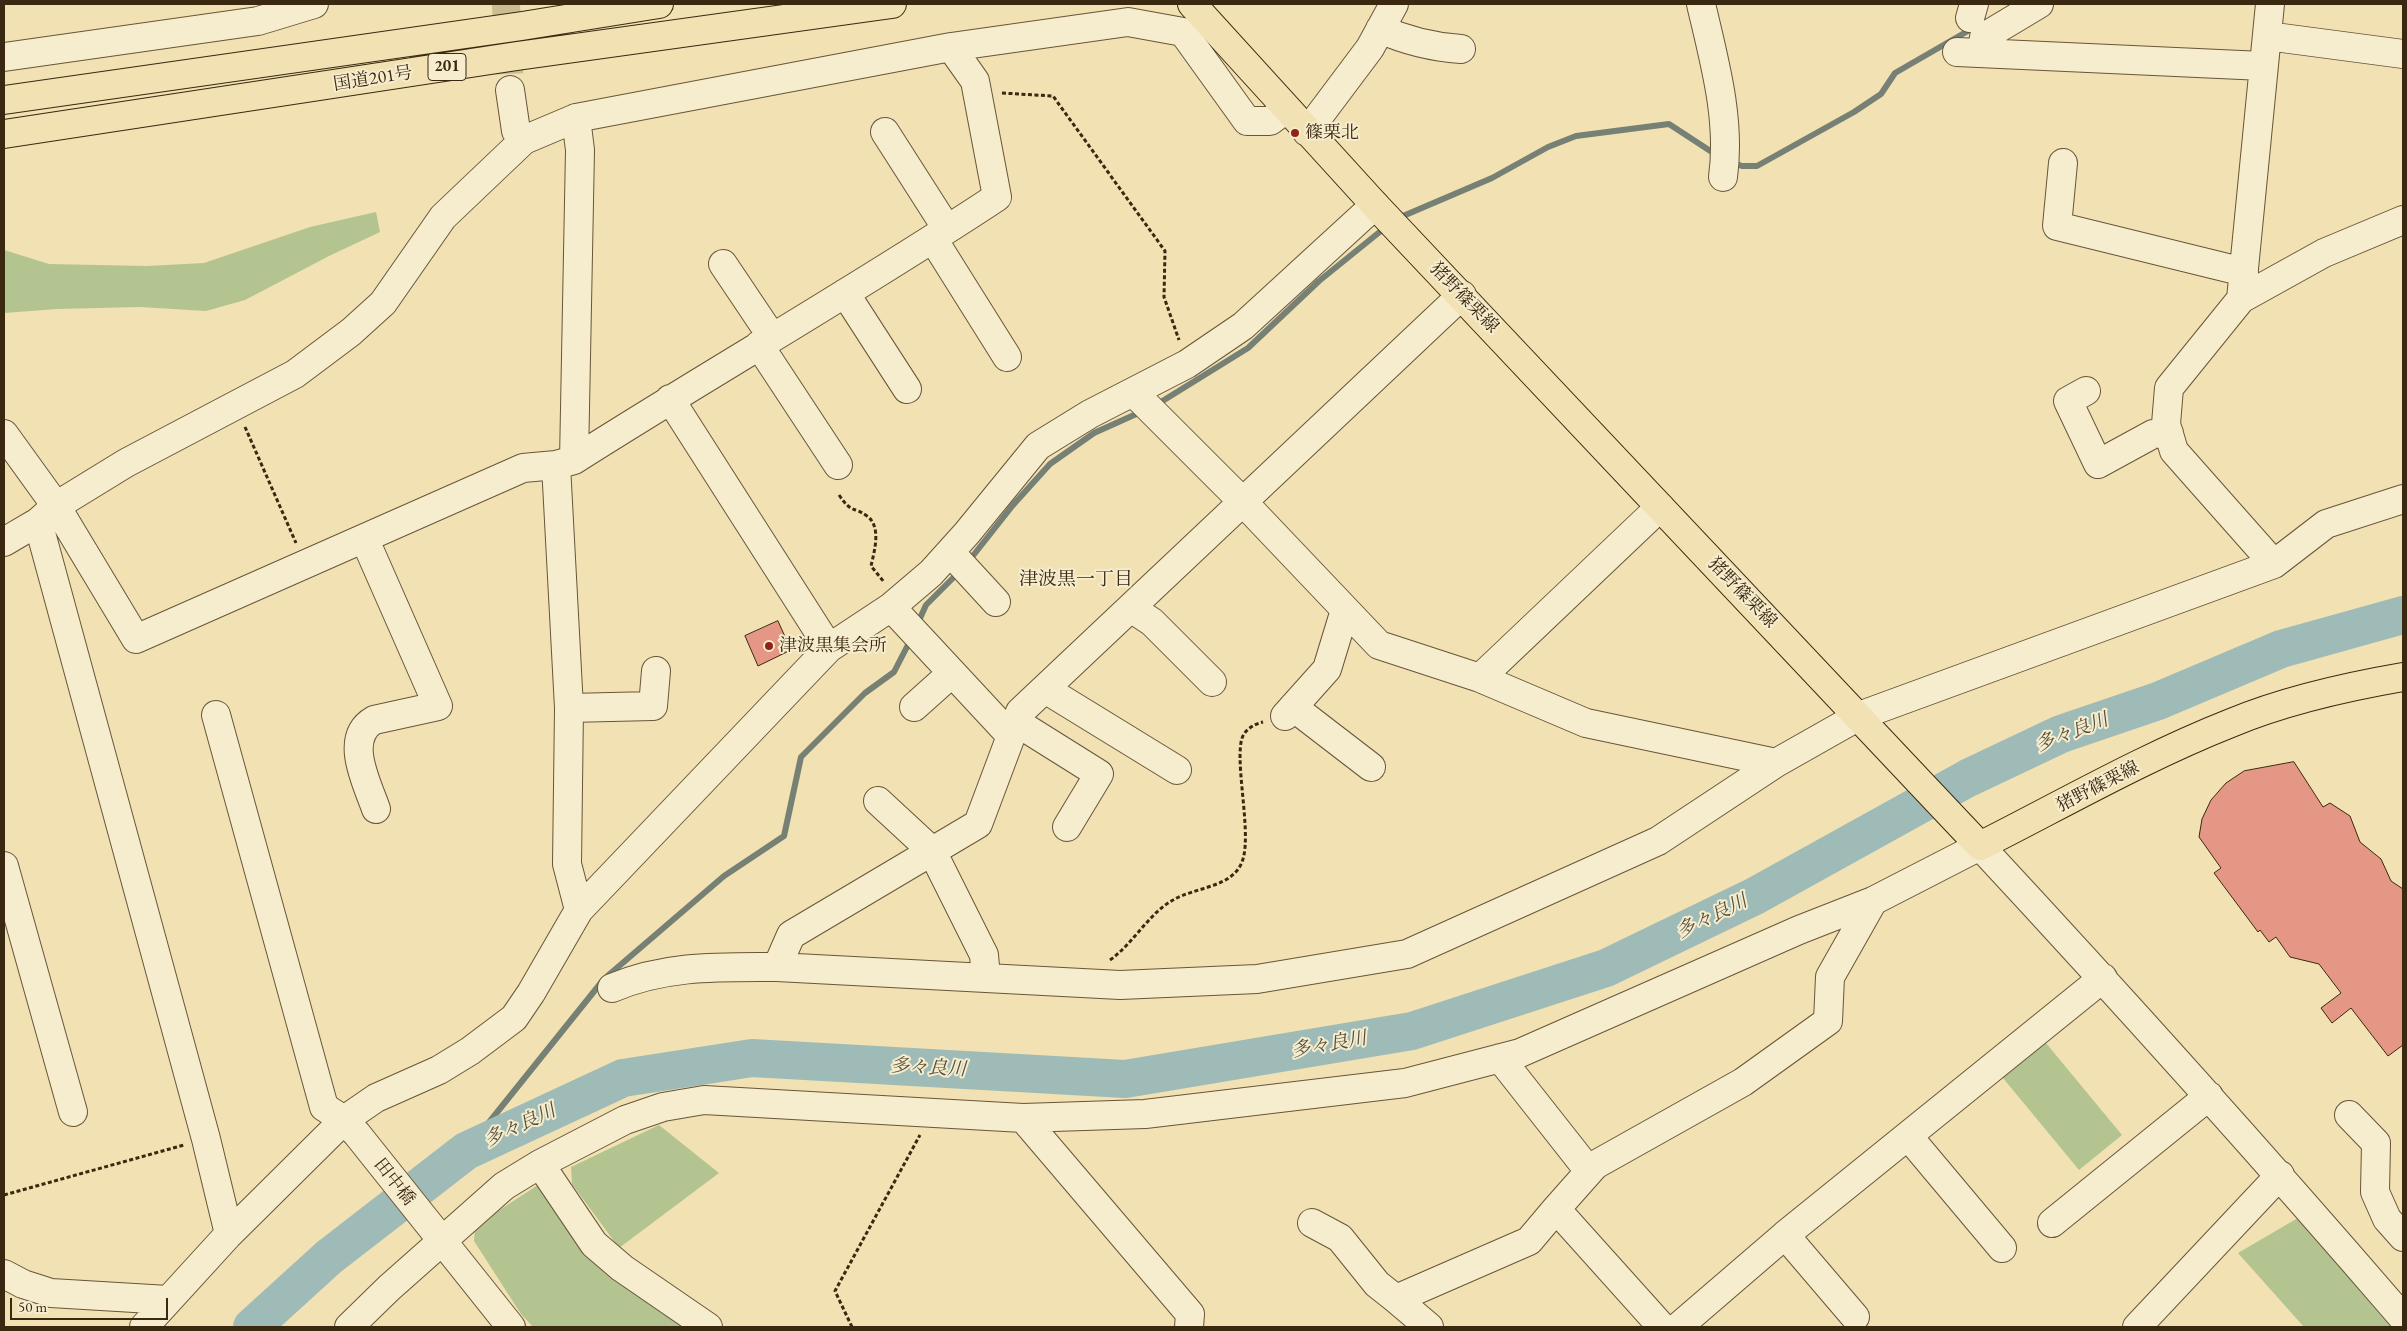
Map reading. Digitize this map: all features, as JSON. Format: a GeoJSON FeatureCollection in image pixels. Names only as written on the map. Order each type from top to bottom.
{"type":"FeatureCollection","features":[{"type":"Feature","properties":{"kind":"main road","name":"国道201号"},"geometry":{"type":"LineString","coordinates":[[4,100],[522,26],[659,4]]}},
{"type":"Feature","properties":{"kind":"main road","name":"国道201号"},"geometry":{"type":"LineString","coordinates":[[4,134],[517,56],[892,4]]}},
{"type":"Feature","properties":{"kind":"main road","name":"猪野篠栗線"},"geometry":{"type":"LineString","coordinates":[[1192,4],[1375,205],[1863,720],[1975,841],[2232,722],[2350,686],[2403,677]]}},
{"type":"Feature","properties":{"kind":"street"},"geometry":{"type":"LineString","coordinates":[[4,57],[258,21],[314,4]]}},
{"type":"Feature","properties":{"kind":"street"},"geometry":{"type":"LineString","coordinates":[[1307,132],[1370,48],[1394,4]]}},
{"type":"Feature","properties":{"kind":"street"},"geometry":{"type":"LineString","coordinates":[[1701,4],[1719,80],[1727,152],[1723,177]]}},
{"type":"Feature","properties":{"kind":"street"},"geometry":{"type":"LineString","coordinates":[[2039,4],[1984,37],[1969,53],[2263,66]]}},
{"type":"Feature","properties":{"kind":"street"},"geometry":{"type":"LineString","coordinates":[[2242,299],[2270,4]]}},
{"type":"Feature","properties":{"kind":"street"},"geometry":{"type":"LineString","coordinates":[[4,542],[126,463],[295,374],[358,326],[383,303],[444,217],[524,140],[576,118],[951,47],[1128,22],[1183,32],[1247,121],[1270,121],[1286,109]]}},
{"type":"Feature","properties":{"kind":"street"},"geometry":{"type":"LineString","coordinates":[[1380,28],[1397,37],[1432,47],[1461,49]]}},
{"type":"Feature","properties":{"kind":"street"},"geometry":{"type":"LineString","coordinates":[[2267,36],[2403,54]]}},
{"type":"Feature","properties":{"kind":"street"},"geometry":{"type":"LineString","coordinates":[[9,449],[47,514],[136,640],[365,540],[523,468],[565,463],[940,234],[996,197],[975,81],[951,47]]}},
{"type":"Feature","properties":{"kind":"street"},"geometry":{"type":"LineString","coordinates":[[510,90],[516,131],[524,140]]}},
{"type":"Feature","properties":{"kind":"street"},"geometry":{"type":"LineString","coordinates":[[576,118],[580,150],[565,463],[569,708],[567,864],[579,910]]}},
{"type":"Feature","properties":{"kind":"street"},"geometry":{"type":"LineString","coordinates":[[885,132],[1007,357]]}},
{"type":"Feature","properties":{"kind":"street"},"geometry":{"type":"LineString","coordinates":[[2063,163],[2057,226],[2244,272]]}},
{"type":"Feature","properties":{"kind":"street"},"geometry":{"type":"LineString","coordinates":[[144,1327],[229,1234],[350,1127],[376,1098],[439,1070],[470,1051],[514,1018],[531,994],[579,910],[829,648],[895,603],[931,573],[1038,446],[1090,414],[1187,364],[1244,326],[1375,205]]}},
{"type":"Feature","properties":{"kind":"street"},"geometry":{"type":"LineString","coordinates":[[2274,564],[2174,451],[2166,424],[2170,388],[2242,299],[2324,253],[2403,220]]}},
{"type":"Feature","properties":{"kind":"street"},"geometry":{"type":"LineString","coordinates":[[724,264],[765,341],[838,465]]}},
{"type":"Feature","properties":{"kind":"street"},"geometry":{"type":"LineString","coordinates":[[845,292],[907,390]]}},
{"type":"Feature","properties":{"kind":"street"},"geometry":{"type":"LineString","coordinates":[[776,967],[791,935],[978,824],[1020,712],[1462,296]]}},
{"type":"Feature","properties":{"kind":"street"},"geometry":{"type":"LineString","coordinates":[[2086,391],[2068,401],[2098,464],[2153,434],[2169,433]]}},
{"type":"Feature","properties":{"kind":"street"},"geometry":{"type":"LineString","coordinates":[[1133,392],[1243,502],[1379,645],[1480,678],[1586,724],[1776,763]]}},
{"type":"Feature","properties":{"kind":"street"},"geometry":{"type":"LineString","coordinates":[[670,399],[829,648]]}},
{"type":"Feature","properties":{"kind":"street"},"geometry":{"type":"LineString","coordinates":[[612,988],[633,979],[698,967],[776,967],[1120,985],[1257,979],[1407,954],[1658,841],[1776,763],[1863,720],[2274,564],[2326,524],[2403,499]]}},
{"type":"Feature","properties":{"kind":"street"},"geometry":{"type":"LineString","coordinates":[[1480,678],[1660,507]]}},
{"type":"Feature","properties":{"kind":"street"},"geometry":{"type":"LineString","coordinates":[[47,514],[229,1234]]}},
{"type":"Feature","properties":{"kind":"street"},"geometry":{"type":"LineString","coordinates":[[365,540],[438,706],[374,720],[366,725],[360,733],[358,752],[376,810]]}},
{"type":"Feature","properties":{"kind":"street"},"geometry":{"type":"LineString","coordinates":[[950,552],[996,602]]}},
{"type":"Feature","properties":{"kind":"street"},"geometry":{"type":"LineString","coordinates":[[895,603],[952,673],[1014,729],[1099,774],[1067,827]]}},
{"type":"Feature","properties":{"kind":"street"},"geometry":{"type":"LineString","coordinates":[[1130,608],[1152,622],[1212,682]]}},
{"type":"Feature","properties":{"kind":"street"},"geometry":{"type":"LineString","coordinates":[[1345,610],[1327,669],[1289,711],[1371,767]]}},
{"type":"Feature","properties":{"kind":"street"},"geometry":{"type":"LineString","coordinates":[[569,708],[653,706],[656,671]]}},
{"type":"Feature","properties":{"kind":"street"},"geometry":{"type":"LineString","coordinates":[[914,707],[952,673]]}},
{"type":"Feature","properties":{"kind":"street"},"geometry":{"type":"LineString","coordinates":[[1045,689],[1177,770]]}},
{"type":"Feature","properties":{"kind":"street","name":"田中橋"},"geometry":{"type":"LineString","coordinates":[[216,715],[324,1107],[350,1127],[511,1327]]}},
{"type":"Feature","properties":{"kind":"street"},"geometry":{"type":"LineString","coordinates":[[878,802],[932,851],[984,955],[986,978]]}},
{"type":"Feature","properties":{"kind":"street"},"geometry":{"type":"LineString","coordinates":[[349,1327],[436,1235],[504,1186],[540,1164],[625,1120],[663,1107],[704,1100],[1023,1118],[1145,1114],[1302,1097],[1405,1083],[1520,1053],[1800,930],[1873,901],[1975,841],[2103,978],[2280,1175],[2403,1318]]}},
{"type":"Feature","properties":{"kind":"street"},"geometry":{"type":"LineString","coordinates":[[4,866],[73,1112]]}},
{"type":"Feature","properties":{"kind":"street"},"geometry":{"type":"LineString","coordinates":[[1396,1299],[1529,1241],[1594,1165],[1743,1082],[1828,1022],[1830,977],[1873,901]]}},
{"type":"Feature","properties":{"kind":"street"},"geometry":{"type":"LineString","coordinates":[[1678,1327],[1785,1235],[2103,978]]}},
{"type":"Feature","properties":{"kind":"street"},"geometry":{"type":"LineString","coordinates":[[1500,1058],[1589,1171]]}},
{"type":"Feature","properties":{"kind":"street"},"geometry":{"type":"LineString","coordinates":[[2052,1222],[2209,1096]]}},
{"type":"Feature","properties":{"kind":"street"},"geometry":{"type":"LineString","coordinates":[[2349,1116],[2376,1143],[2374,1192],[2387,1219],[2403,1237]]}},
{"type":"Feature","properties":{"kind":"street"},"geometry":{"type":"LineString","coordinates":[[1023,1118],[1190,1314],[1188,1327]]}},
{"type":"Feature","properties":{"kind":"street"},"geometry":{"type":"LineString","coordinates":[[1908,1136],[2002,1248]]}},
{"type":"Feature","properties":{"kind":"street"},"geometry":{"type":"LineString","coordinates":[[540,1164],[594,1244],[622,1268],[708,1327]]}},
{"type":"Feature","properties":{"kind":"street"},"geometry":{"type":"LineString","coordinates":[[2137,1327],[2280,1175]]}},
{"type":"Feature","properties":{"kind":"street"},"geometry":{"type":"LineString","coordinates":[[1556,1209],[1662,1327]]}},
{"type":"Feature","properties":{"kind":"street"},"geometry":{"type":"LineString","coordinates":[[1312,1223],[1340,1238],[1377,1284],[1429,1327]]}},
{"type":"Feature","properties":{"kind":"street"},"geometry":{"type":"LineString","coordinates":[[1785,1235],[1855,1317]]}},
{"type":"Feature","properties":{"kind":"street"},"geometry":{"type":"LineString","coordinates":[[7,1282],[51,1293],[168,1300]]}},
{"type":"Feature","properties":{"kind":"path"},"geometry":{"type":"LineString","coordinates":[[975,81],[993,93],[1053,96],[1165,250],[1164,297],[1187,364]]}},
{"type":"Feature","properties":{"kind":"path"},"geometry":{"type":"LineString","coordinates":[[236,406],[305,566]]}},
{"type":"Feature","properties":{"kind":"path"},"geometry":{"type":"LineString","coordinates":[[839,495],[848,508],[867,516],[873,522],[875,546],[871,566],[895,603]]}},
{"type":"Feature","properties":{"kind":"path"},"geometry":{"type":"LineString","coordinates":[[1083,983],[1094,970],[1120,953],[1159,910],[1173,899],[1212,887],[1233,875],[1243,861],[1247,835],[1240,751],[1243,735],[1254,725],[1289,711]]}},
{"type":"Feature","properties":{"kind":"path"},"geometry":{"type":"LineString","coordinates":[[852,1327],[835,1291],[932,1113]]}},
{"type":"Feature","properties":{"kind":"path"},"geometry":{"type":"LineString","coordinates":[[4,1195],[206,1139]]}},
{"type":"Feature","properties":{"kind":"green space"},"geometry":{"type":"Polygon","coordinates":[[[376,212],[380,232],[329,256],[245,300],[206,311],[140,307],[57,309],[4,313],[4,250],[49,264],[147,266],[204,263],[310,227],[376,212]]]}},
{"type":"Feature","properties":{"kind":"green space"},"geometry":{"type":"Polygon","coordinates":[[[2041,1037],[2122,1135],[2079,1170],[1998,1072],[2041,1037]]]}},
{"type":"Feature","properties":{"kind":"green space"},"geometry":{"type":"Polygon","coordinates":[[[659,1125],[719,1173],[619,1248],[572,1184],[571,1167],[659,1125]]]}},
{"type":"Feature","properties":{"kind":"green space"},"geometry":{"type":"Polygon","coordinates":[[[541,1183],[598,1259],[684,1327],[533,1327],[521,1314],[474,1241],[475,1226],[541,1183]]]}},
{"type":"Feature","properties":{"kind":"green space"},"geometry":{"type":"Polygon","coordinates":[[[2303,1215],[2403,1327],[2304,1327],[2238,1253],[2303,1215]]]}},
{"type":"Feature","properties":{"kind":"building","name":"津波黒集会所"},"geometry":{"type":"Polygon","coordinates":[[[778,621],[791,650],[758,666],[745,636],[778,621]]]}},
{"type":"Feature","properties":{"kind":"building"},"geometry":{"type":"Polygon","coordinates":[[[2294,762],[2323,807],[2330,803],[2350,816],[2360,842],[2381,859],[2391,881],[2403,889],[2403,1045],[2388,1056],[2351,1008],[2332,1023],[2321,1008],[2341,993],[2319,964],[2290,957],[2276,937],[2269,942],[2260,930],[2258,932],[2214,873],[2221,868],[2199,837],[2202,819],[2211,800],[2226,783],[2244,771],[2294,762]]]}},
{"type":"Feature","properties":{"kind":"waterway"},"geometry":{"type":"LineString","coordinates":[[1731,162],[1742,166],[1757,166],[1854,112],[1881,94],[1895,73],[1973,28]]}},
{"type":"Feature","properties":{"kind":"waterway"},"geometry":{"type":"LineString","coordinates":[[1396,219],[1492,178],[1548,147],[1576,136],[1669,124],[1718,156]]}},
{"type":"Feature","properties":{"kind":"waterway"},"geometry":{"type":"LineString","coordinates":[[1156,405],[1248,348],[1319,281],[1387,226]]}},
{"type":"Feature","properties":{"kind":"waterway"},"geometry":{"type":"LineString","coordinates":[[968,562],[1013,505],[1050,464],[1094,433],[1143,411]]}},
{"type":"Feature","properties":{"kind":"waterway"},"geometry":{"type":"LineString","coordinates":[[917,625],[926,605],[960,571]]}},
{"type":"Feature","properties":{"kind":"waterway","name":"多々良川"},"geometry":{"type":"LineString","coordinates":[[252,1327],[329,1257],[466,1151],[623,1078],[752,1058],[1125,1079],[1412,1031],[1606,968],[1755,896],[1968,778],[2061,734],[2158,701],[2281,649],[2403,615]]}},
{"type":"Feature","properties":{"kind":"waterway"},"geometry":{"type":"LineString","coordinates":[[466,1151],[604,979],[724,876],[784,836],[801,757],[865,693],[894,672],[911,639]]}},
{"type":"Feature","properties":{"kind":"tunnel"},"geometry":{"type":"LineString","coordinates":[[506,4],[510,90]]}},
{"type":"Feature","properties":{"kind":"place","name":"篠栗北"},"geometry":{"type":"Point","coordinates":[1295,133]}},
{"type":"Feature","properties":{"kind":"place","name":"津波黒集会所"},"geometry":{"type":"Point","coordinates":[769,646]}},
{"type":"Feature","properties":{"kind":"district","name":"津波黒一丁目"},"geometry":{"type":"Point","coordinates":[1076,580]}}]}
